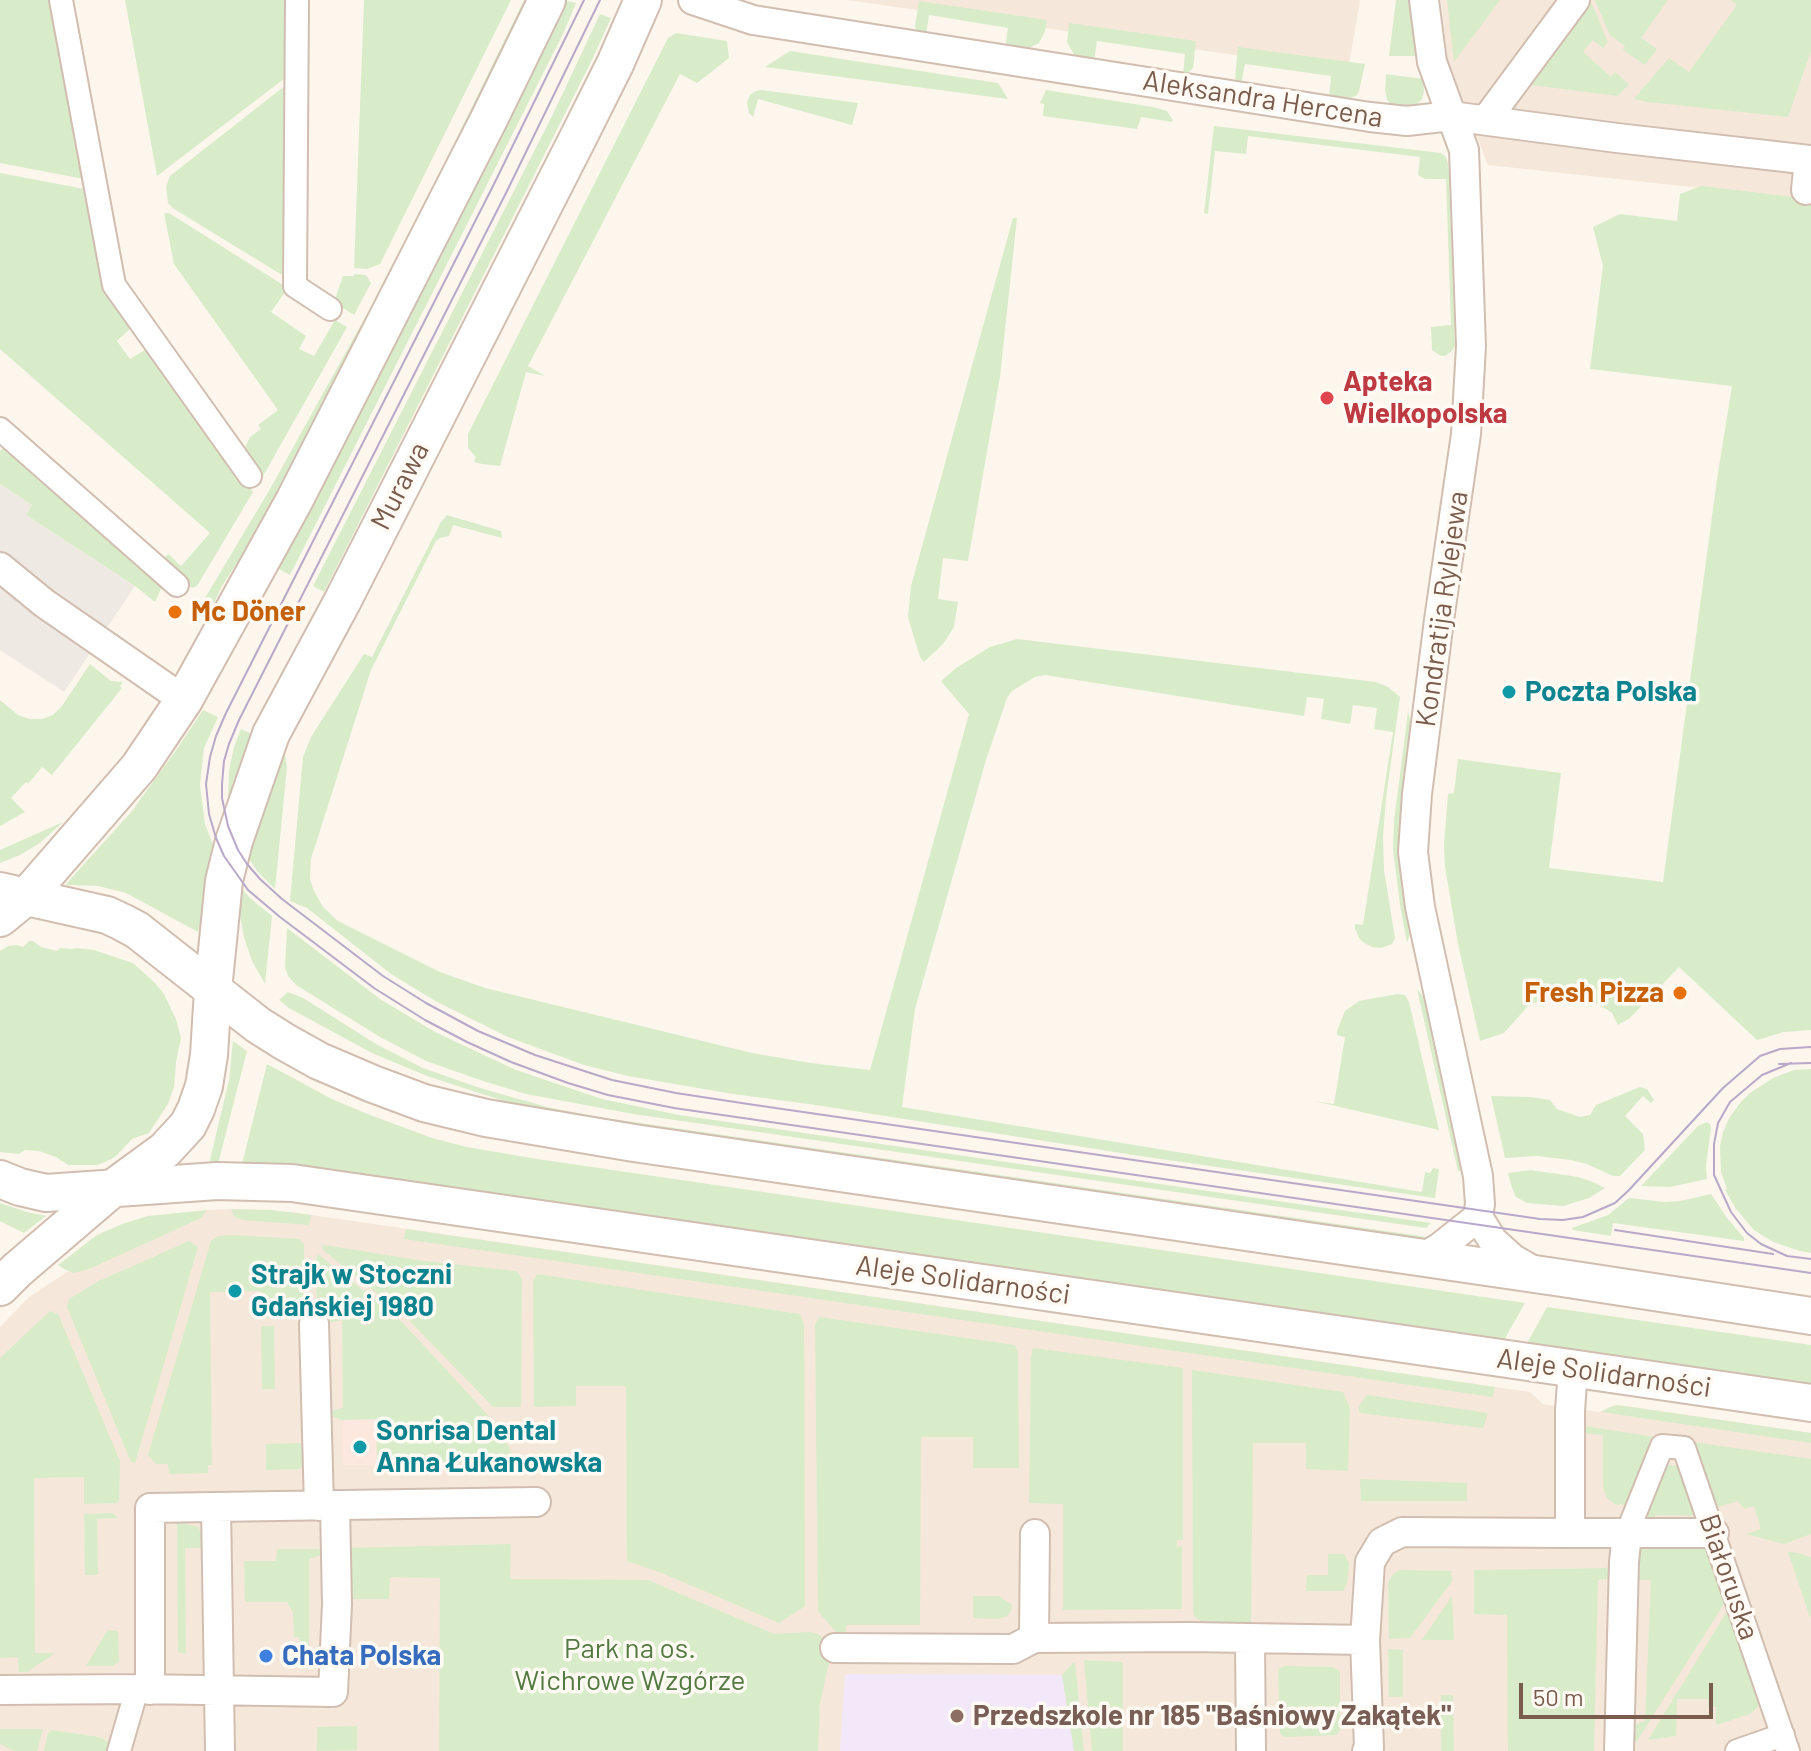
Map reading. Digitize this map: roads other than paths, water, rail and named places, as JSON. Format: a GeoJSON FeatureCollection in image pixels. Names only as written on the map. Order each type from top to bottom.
{"type":"FeatureCollection","features":[{"type":"Feature","properties":{"kind":"street"},"geometry":{"type":"LineString","coordinates":[[61,0],[114,285],[250,476]]}},
{"type":"Feature","properties":{"kind":"street"},"geometry":{"type":"LineString","coordinates":[[297,0],[295,286],[330,309]]}},
{"type":"Feature","properties":{"kind":"street"},"geometry":{"type":"LineString","coordinates":[[9,901],[139,767],[184,700],[294,501],[547,0]]}},
{"type":"Feature","properties":{"kind":"street","name":"Murawa"},"geometry":{"type":"LineString","coordinates":[[113,1188],[165,1150],[188,1125],[196,1109],[206,1073],[224,881],[234,841],[271,734],[342,602],[578,138],[643,0]]}},
{"type":"Feature","properties":{"kind":"street","name":"Aleksandra Hercena"},"geometry":{"type":"LineString","coordinates":[[693,0],[753,20],[1370,117],[1407,121],[1451,116],[1810,160],[1806,190]]}},
{"type":"Feature","properties":{"kind":"street","name":"Kondratija Rylejewa"},"geometry":{"type":"LineString","coordinates":[[1424,0],[1432,62],[1464,150],[1471,346],[1466,434],[1439,620],[1417,794],[1413,852],[1420,907],[1478,1176],[1478,1217]]}},
{"type":"Feature","properties":{"kind":"street"},"geometry":{"type":"LineString","coordinates":[[1486,120],[1575,0]]}},
{"type":"Feature","properties":{"kind":"street"},"geometry":{"type":"LineString","coordinates":[[0,429],[177,585]]}},
{"type":"Feature","properties":{"kind":"street"},"geometry":{"type":"LineString","coordinates":[[0,567],[44,603],[184,700]]}},
{"type":"Feature","properties":{"kind":"street"},"geometry":{"type":"LineString","coordinates":[[9,901],[107,915],[137,930],[267,1031],[319,1061],[424,1103],[486,1118],[607,1139],[1811,1316]]}},
{"type":"Feature","properties":{"kind":"street","name":"Aleje Solidarności"},"geometry":{"type":"LineString","coordinates":[[0,1179],[46,1193],[217,1181],[292,1183],[1811,1403]]}},
{"type":"Feature","properties":{"kind":"street"},"geometry":{"type":"LineString","coordinates":[[0,1287],[113,1188]]}},
{"type":"Feature","properties":{"kind":"street"},"geometry":{"type":"LineString","coordinates":[[1421,1258],[1478,1217],[1493,1241],[1513,1259],[1541,1275]]}},
{"type":"Feature","properties":{"kind":"street"},"geometry":{"type":"LineString","coordinates":[[0,1690],[333,1692],[337,1604],[314,1324]]}},
{"type":"Feature","properties":{"kind":"street"},"geometry":{"type":"LineString","coordinates":[[1570,1533],[1573,1368]]}},
{"type":"Feature","properties":{"kind":"street","name":"Białoruska"},"geometry":{"type":"LineString","coordinates":[[1627,1533],[1662,1446],[1684,1448],[1785,1743]]}},
{"type":"Feature","properties":{"kind":"street"},"geometry":{"type":"LineString","coordinates":[[119,1751],[144,1689],[150,1508],[536,1502]]}},
{"type":"Feature","properties":{"kind":"street"},"geometry":{"type":"LineString","coordinates":[[216,1507],[220,1751]]}},
{"type":"Feature","properties":{"kind":"street"},"geometry":{"type":"LineString","coordinates":[[1367,1751],[1365,1640],[1370,1562],[1382,1542],[1402,1532],[1714,1533]]}},
{"type":"Feature","properties":{"kind":"street"},"geometry":{"type":"LineString","coordinates":[[1619,1751],[1627,1533]]}},
{"type":"Feature","properties":{"kind":"street"},"geometry":{"type":"LineString","coordinates":[[1034,1638],[1035,1534]]}},
{"type":"Feature","properties":{"kind":"street"},"geometry":{"type":"LineString","coordinates":[[835,1648],[1013,1649],[1034,1638],[1365,1640]]}},
{"type":"Feature","properties":{"kind":"street"},"geometry":{"type":"LineString","coordinates":[[1250,1639],[1251,1751]]}},
{"type":"Feature","properties":{"kind":"street"},"geometry":{"type":"LineString","coordinates":[[1737,1751],[1785,1743]]}},
{"type":"Feature","properties":{"kind":"tram line"},"geometry":{"type":"LineString","coordinates":[[584,0],[216,736],[206,784],[209,814],[224,856],[248,890],[374,988],[425,1020],[511,1062],[608,1095],[674,1108],[1811,1273]]}},
{"type":"Feature","properties":{"kind":"tram line"},"geometry":{"type":"LineString","coordinates":[[600,0],[229,744],[222,784],[228,826],[247,864],[282,899],[383,976],[426,1003],[478,1031],[535,1055],[612,1080],[748,1104],[1540,1219],[1583,1217],[1615,1203],[1723,1088],[1760,1056],[1780,1049],[1811,1047]]}},
{"type":"Feature","properties":{"kind":"tram line"},"geometry":{"type":"LineString","coordinates":[[1791,1063],[1762,1075],[1730,1102],[1718,1123],[1714,1175],[1731,1212],[1747,1233],[1761,1244],[1787,1256],[1811,1259]]}},
{"type":"Feature","properties":{"kind":"tram line"},"geometry":{"type":"LineString","coordinates":[[1779,1064],[1811,1063]]}},
{"type":"Feature","properties":{"kind":"tram line"},"geometry":{"type":"LineString","coordinates":[[1615,1230],[1773,1254]]}},
{"type":"Feature","properties":{"kind":"place","name":"Apteka Wielkopolska"},"geometry":{"type":"Point","coordinates":[1327,398]}},
{"type":"Feature","properties":{"kind":"place","name":"Mc Döner"},"geometry":{"type":"Point","coordinates":[175,612]}},
{"type":"Feature","properties":{"kind":"place","name":"Poczta Polska"},"geometry":{"type":"Point","coordinates":[1509,692]}},
{"type":"Feature","properties":{"kind":"place","name":"Fresh Pizza"},"geometry":{"type":"Point","coordinates":[1680,993]}},
{"type":"Feature","properties":{"kind":"place","name":"Strajk w Stoczni Gdańskiej 1980"},"geometry":{"type":"Point","coordinates":[235,1291]}},
{"type":"Feature","properties":{"kind":"place","name":"Sonrisa Dental Anna Łukanowska"},"geometry":{"type":"Point","coordinates":[360,1447]}},
{"type":"Feature","properties":{"kind":"place","name":"Chata Polska"},"geometry":{"type":"Point","coordinates":[266,1656]}},
{"type":"Feature","properties":{"kind":"place","name":"Przedszkole nr 185 \"Baśniowy Zakątek\""},"geometry":{"type":"Point","coordinates":[957,1716]}},
{"type":"Feature","properties":{"kind":"park label","name":"Park na os. Wichrowe Wzgórze"},"geometry":{"type":"Point","coordinates":[630,1665]}}]}
